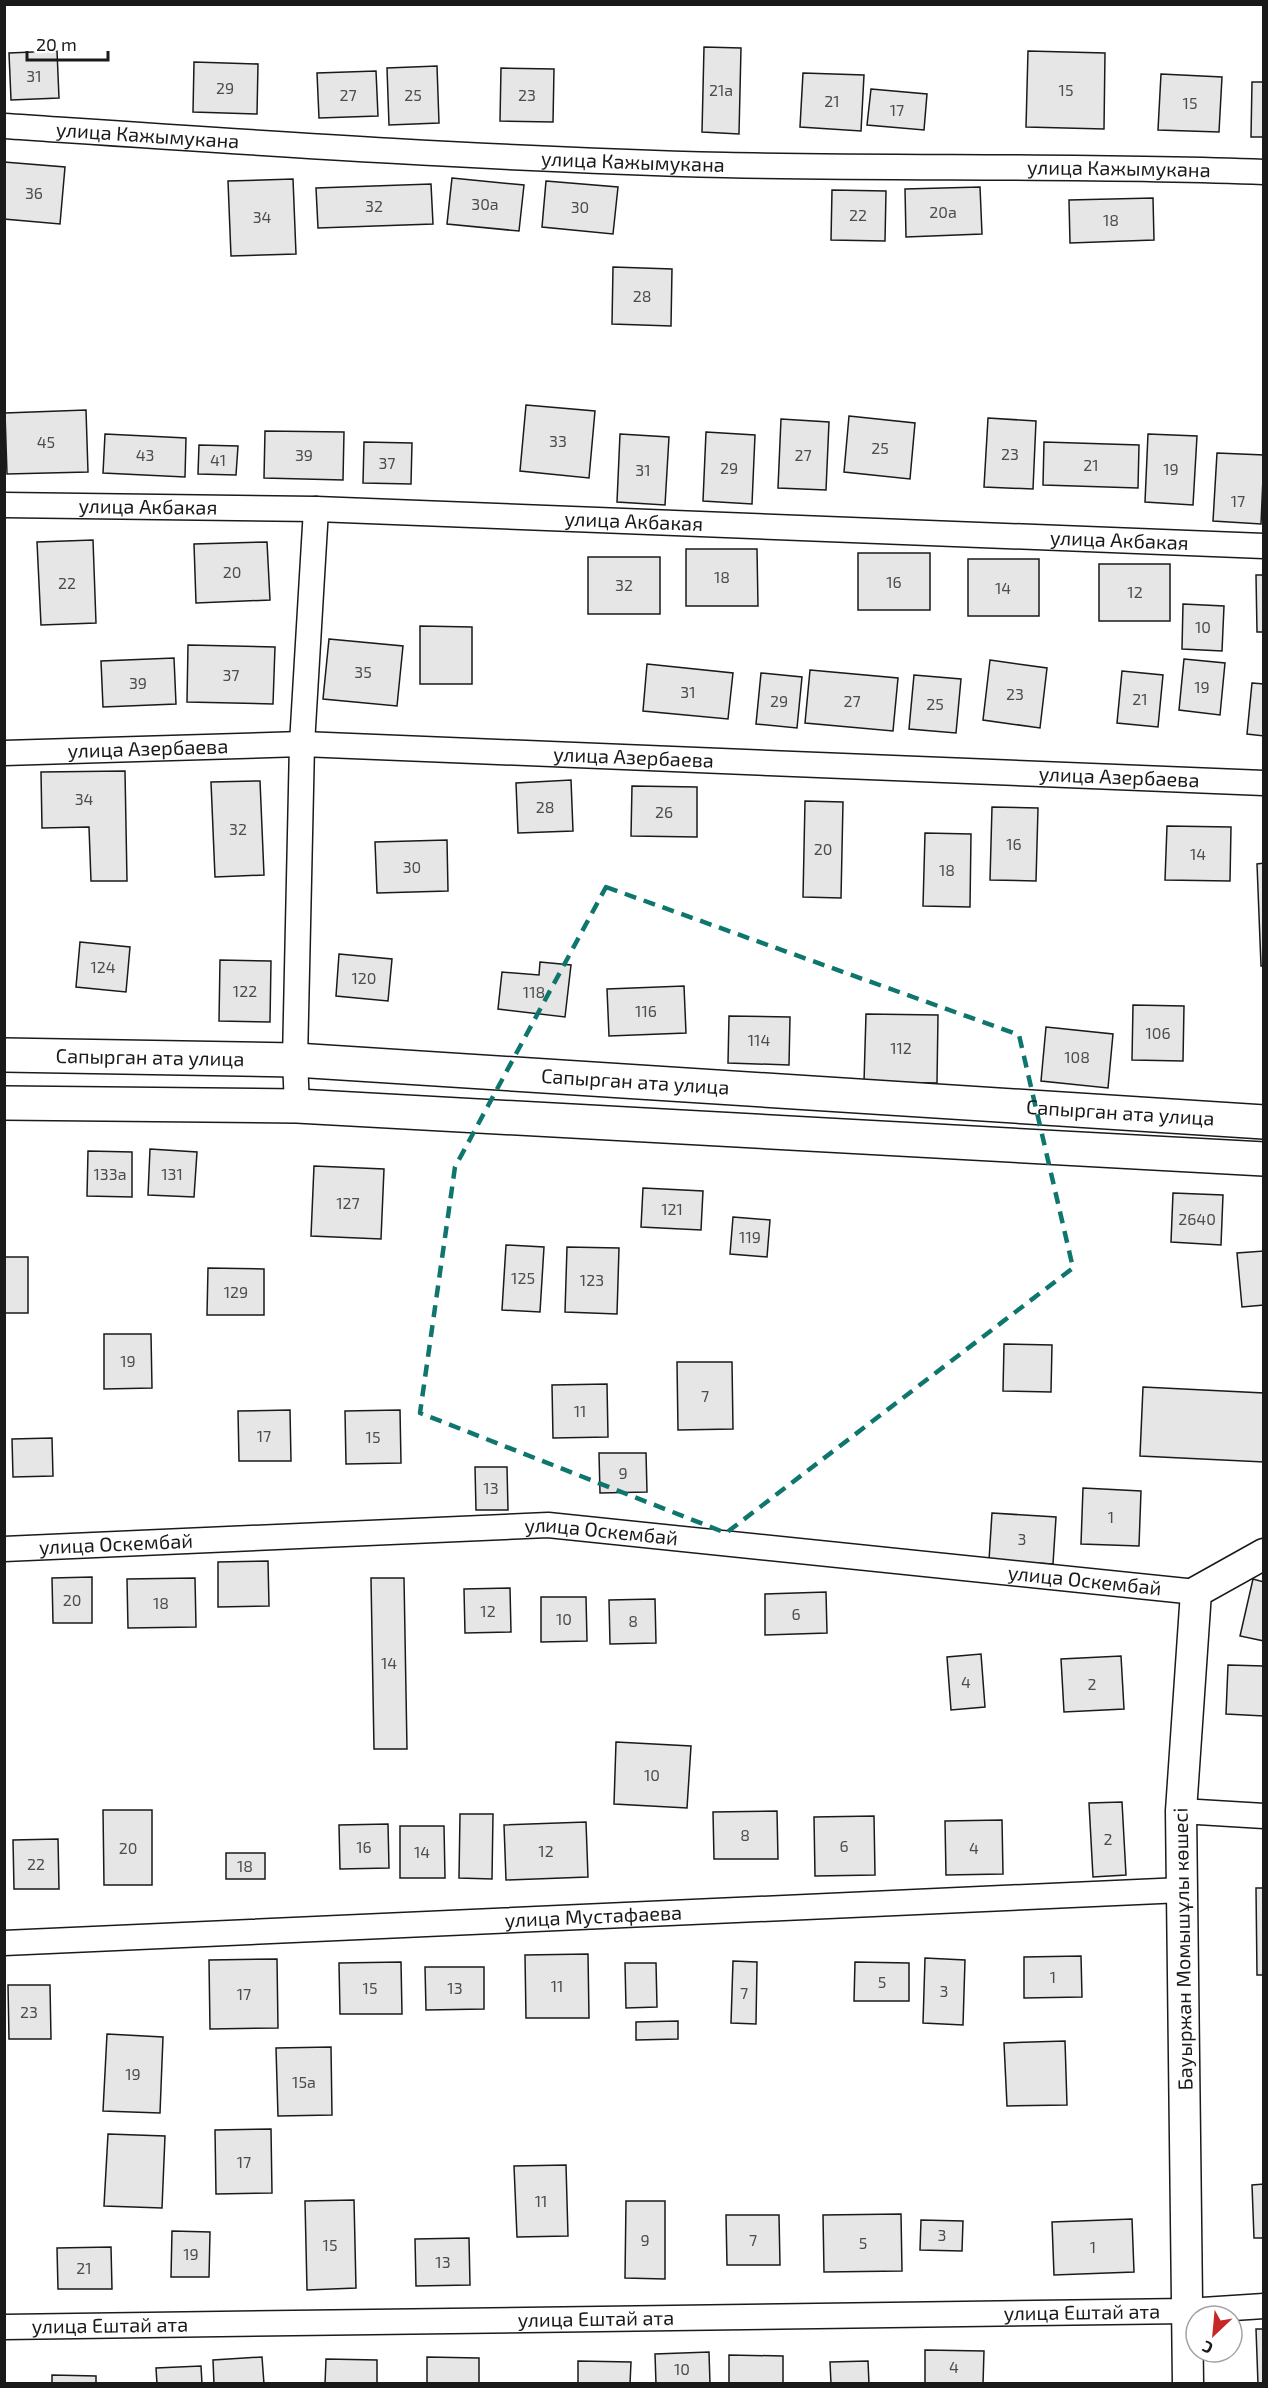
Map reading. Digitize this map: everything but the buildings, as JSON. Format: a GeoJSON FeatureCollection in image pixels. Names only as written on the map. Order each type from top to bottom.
{"type":"FeatureCollection","features":[{"type":"Feature","properties":{"kind":"main road","name":"Сапырган ата улица"},"geometry":{"type":"LineString","coordinates":[[4,1055],[295,1060],[1263,1122]]}},
{"type":"Feature","properties":{"kind":"main road","name":"Сапырган ата улица"},"geometry":{"type":"LineString","coordinates":[[4,1102],[297,1106],[1263,1159]]}},
{"type":"Feature","properties":{"kind":"street","name":"улица Кажымукана"},"geometry":{"type":"LineString","coordinates":[[4,126],[351,149],[724,165],[1179,169],[1263,172]]}},
{"type":"Feature","properties":{"kind":"street","name":"улица Акбакая"},"geometry":{"type":"LineString","coordinates":[[4,504],[316,509],[1263,546]]}},
{"type":"Feature","properties":{"kind":"street"},"geometry":{"type":"LineString","coordinates":[[297,1106],[295,1060],[302,744],[316,509]]}},
{"type":"Feature","properties":{"kind":"street","name":"улица Азербаева"},"geometry":{"type":"LineString","coordinates":[[4,753],[302,744],[1263,783]]}},
{"type":"Feature","properties":{"kind":"street","name":"улица Оскембай"},"geometry":{"type":"LineString","coordinates":[[4,1549],[548,1525],[1196,1592]]}},
{"type":"Feature","properties":{"kind":"street"},"geometry":{"type":"LineString","coordinates":[[1196,1592],[1263,1554]]}},
{"type":"Feature","properties":{"kind":"street","name":"Бауыржан Момышұлы көшесі"},"geometry":{"type":"LineString","coordinates":[[1187,2304],[1181,1811],[1196,1592]]}},
{"type":"Feature","properties":{"kind":"street"},"geometry":{"type":"LineString","coordinates":[[1181,1811],[1263,1816]]}},
{"type":"Feature","properties":{"kind":"street","name":"улица Мустафаева"},"geometry":{"type":"LineString","coordinates":[[4,1943],[1182,1890]]}},
{"type":"Feature","properties":{"kind":"street","name":"улица Ештай ата"},"geometry":{"type":"LineString","coordinates":[[1244,2307],[1263,2306]]}},
{"type":"Feature","properties":{"kind":"street","name":"улица Ештай ата"},"geometry":{"type":"LineString","coordinates":[[4,2327],[1184,2311]]}},
{"type":"Feature","properties":{"kind":"street","name":"Бауыржан Момышұлы көшесі"},"geometry":{"type":"LineString","coordinates":[[1188,2364],[1188,2384]]}},
{"type":"Feature","properties":{"kind":"highlighted area"},"geometry":{"type":"Polygon","coordinates":[[[606,887],[1019,1035],[1073,1268],[726,1533],[420,1413],[455,1167],[606,887]]]}}]}
